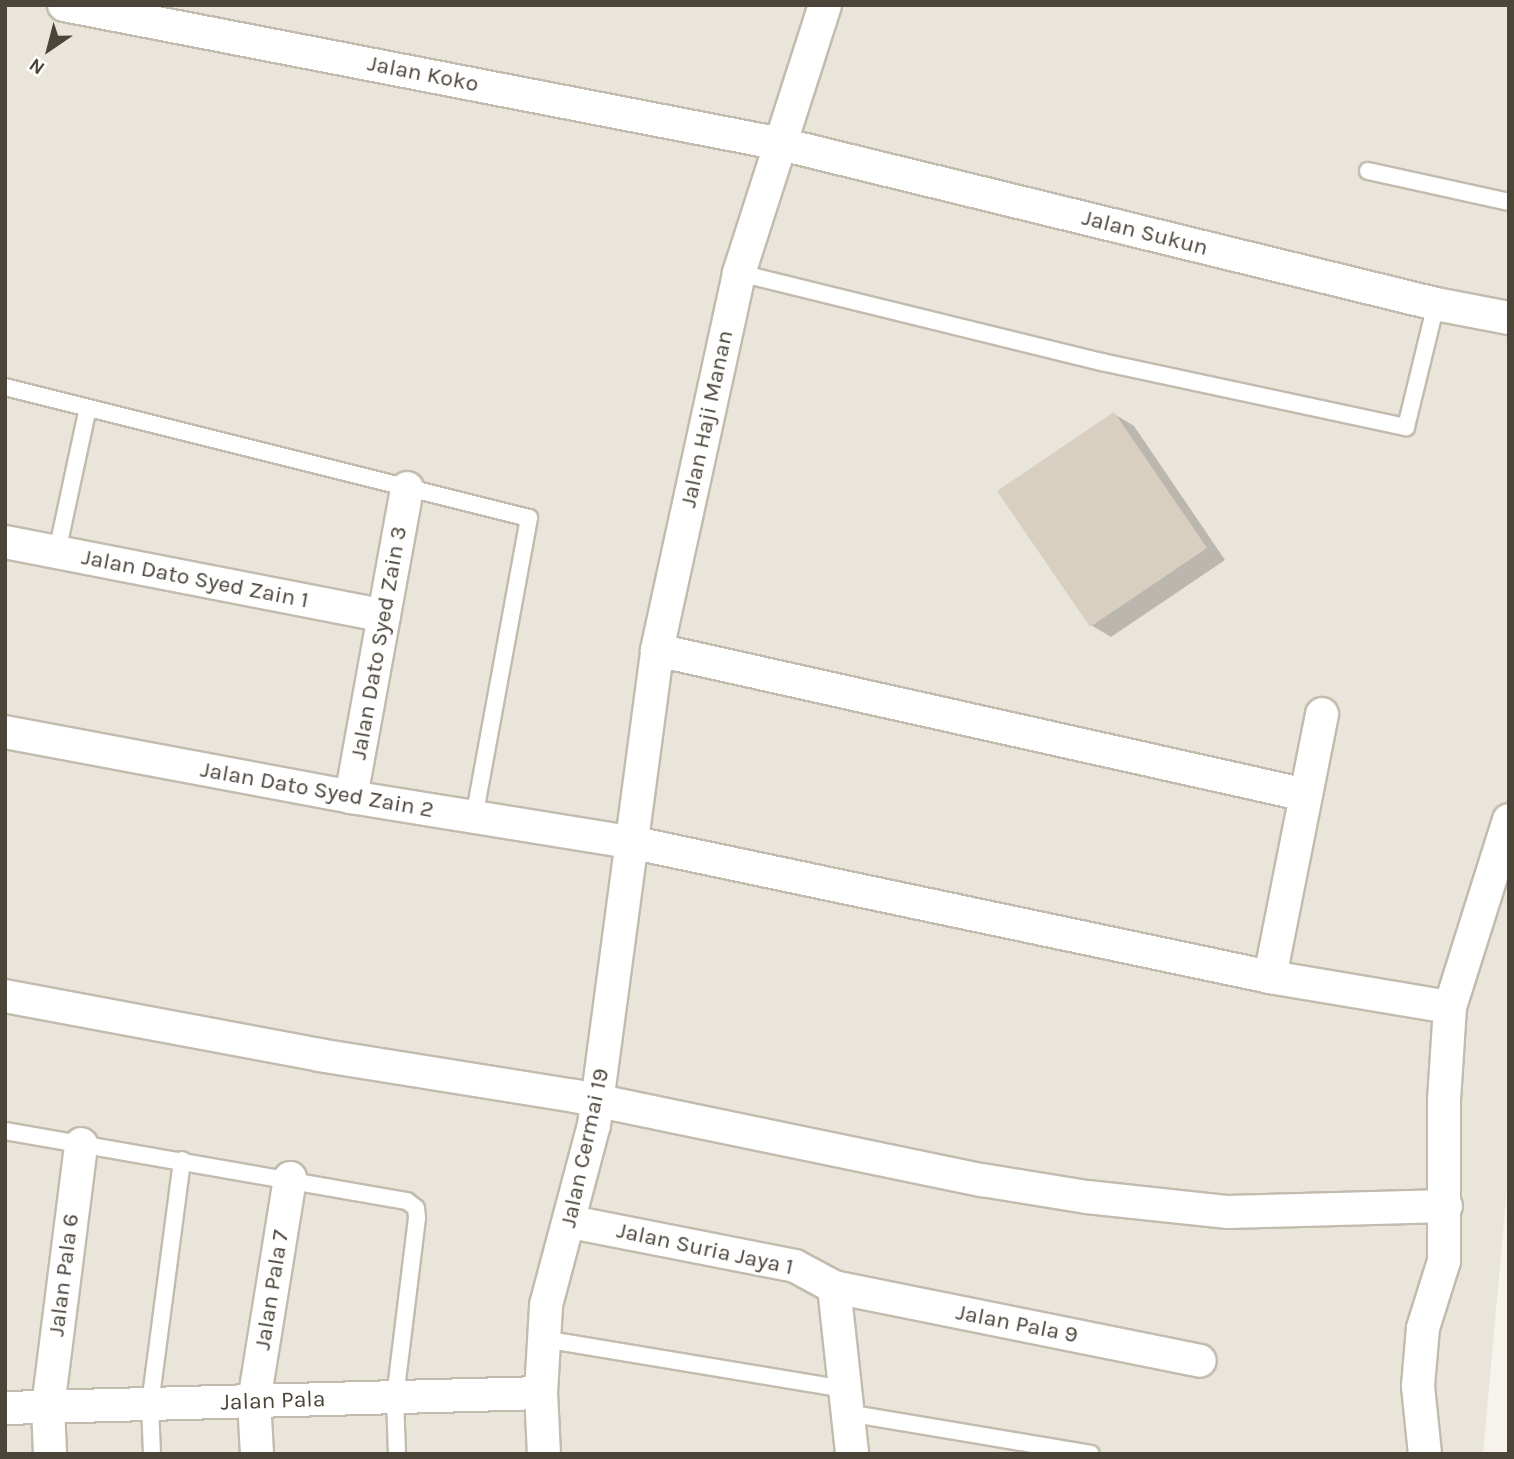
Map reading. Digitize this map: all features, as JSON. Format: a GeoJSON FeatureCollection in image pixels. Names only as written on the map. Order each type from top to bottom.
{"type":"FeatureCollection","features":[{"type":"Feature","properties":{"kind":"street","name":"Jalan Koko"},"geometry":{"type":"LineString","coordinates":[[64,5],[781,144]]}},
{"type":"Feature","properties":{"kind":"street","name":"Jalan Haji Manan"},"geometry":{"type":"LineString","coordinates":[[630,842],[657,650],[739,274],[822,6]]}},
{"type":"Feature","properties":{"kind":"street","name":"Jalan Sukun"},"geometry":{"type":"LineString","coordinates":[[781,144],[1436,304],[1509,318]]}},
{"type":"Feature","properties":{"kind":"street","name":"Jalan Dato Syed Zain 3"},"geometry":{"type":"LineString","coordinates":[[351,797],[407,488]]}},
{"type":"Feature","properties":{"kind":"street","name":"Jalan Dato Syed Zain 1"},"geometry":{"type":"LineString","coordinates":[[5,542],[384,616]]}},
{"type":"Feature","properties":{"kind":"street"},"geometry":{"type":"LineString","coordinates":[[657,650],[1306,796]]}},
{"type":"Feature","properties":{"kind":"street"},"geometry":{"type":"LineString","coordinates":[[1270,977],[1322,714]]}},
{"type":"Feature","properties":{"kind":"street","name":"Jalan Dato Syed Zain 2"},"geometry":{"type":"LineString","coordinates":[[5,732],[351,797],[630,842],[1270,977],[1450,1007]]}},
{"type":"Feature","properties":{"kind":"street"},"geometry":{"type":"LineString","coordinates":[[1425,1454],[1418,1386],[1423,1328],[1444,1261],[1444,1100],[1450,1007],[1509,820]]}},
{"type":"Feature","properties":{"kind":"street","name":"Jalan Cermai 19"},"geometry":{"type":"LineString","coordinates":[[544,1454],[541,1394],[547,1305],[571,1222],[598,1100],[630,842]]}},
{"type":"Feature","properties":{"kind":"street"},"geometry":{"type":"LineString","coordinates":[[5,996],[319,1055],[598,1100],[982,1181],[1187,1209],[1228,1212],[1446,1206]]}},
{"type":"Feature","properties":{"kind":"street","name":"Jalan Pala 6"},"geometry":{"type":"LineString","coordinates":[[50,1454],[48,1406],[81,1144]]}},
{"type":"Feature","properties":{"kind":"street","name":"Jalan Pala 7"},"geometry":{"type":"LineString","coordinates":[[257,1454],[254,1401],[290,1178]]}},
{"type":"Feature","properties":{"kind":"street","name":"Jalan Suria Jaya 1"},"geometry":{"type":"LineString","coordinates":[[571,1222],[794,1266],[834,1287]]}},
{"type":"Feature","properties":{"kind":"street"},"geometry":{"type":"LineString","coordinates":[[834,1287],[852,1454]]}},
{"type":"Feature","properties":{"kind":"street","name":"Jalan Pala 9"},"geometry":{"type":"LineString","coordinates":[[834,1287],[1200,1361]]}},
{"type":"Feature","properties":{"kind":"street","name":"Jalan Pala"},"geometry":{"type":"LineString","coordinates":[[5,1408],[541,1394]]}},
{"type":"Feature","properties":{"kind":"lane"},"geometry":{"type":"LineString","coordinates":[[1368,171],[1509,202]]}},
{"type":"Feature","properties":{"kind":"lane"},"geometry":{"type":"LineString","coordinates":[[739,274],[1115,365],[1406,427],[1436,304]]}},
{"type":"Feature","properties":{"kind":"lane"},"geometry":{"type":"LineString","coordinates":[[5,387],[529,518],[474,818]]}},
{"type":"Feature","properties":{"kind":"lane"},"geometry":{"type":"LineString","coordinates":[[57,552],[88,408]]}},
{"type":"Feature","properties":{"kind":"lane"},"geometry":{"type":"LineString","coordinates":[[5,1131],[407,1200],[416,1208],[395,1397],[397,1454]]}},
{"type":"Feature","properties":{"kind":"lane"},"geometry":{"type":"LineString","coordinates":[[152,1454],[149,1404],[182,1160]]}},
{"type":"Feature","properties":{"kind":"lane"},"geometry":{"type":"LineString","coordinates":[[543,1339],[1091,1454]]}},
{"type":"Feature","properties":{"kind":"shaded area"},"geometry":{"type":"Polygon","coordinates":[[[5,5],[1509,5],[1509,1166],[1483,1454],[5,1454],[5,5]]]}},
{"type":"Feature","properties":{"kind":"building"},"geometry":{"type":"Polygon","coordinates":[[[1114,412],[1207,548],[1090,627],[997,491],[1114,412]]]}}]}
